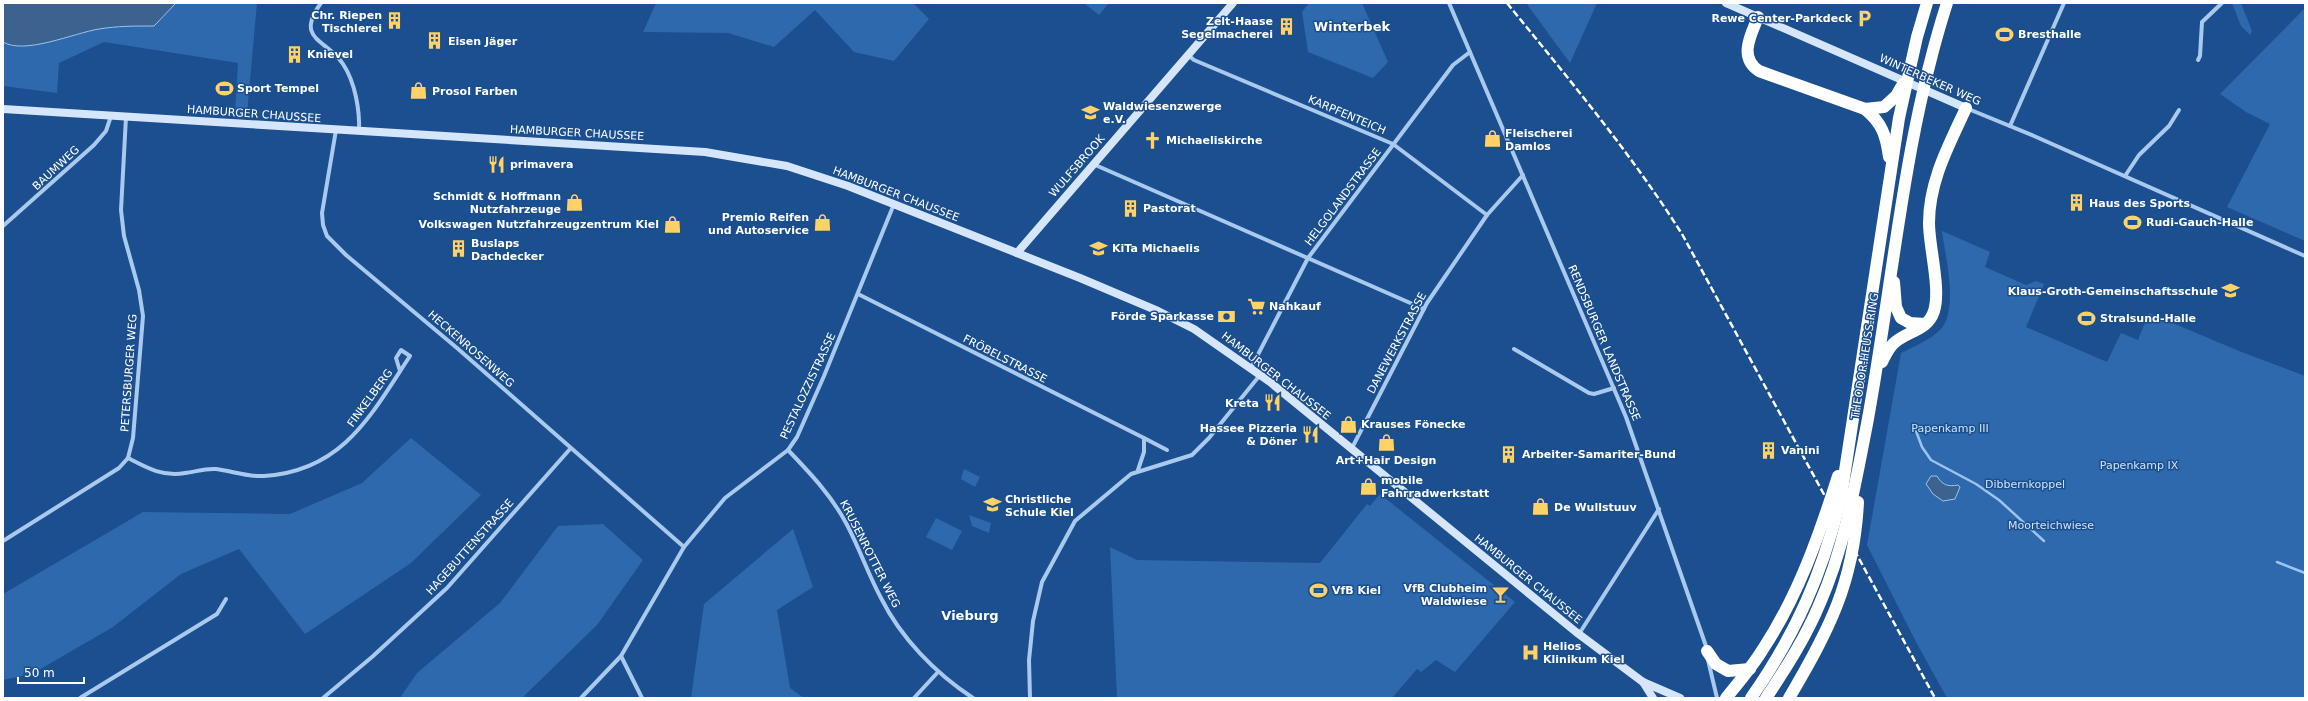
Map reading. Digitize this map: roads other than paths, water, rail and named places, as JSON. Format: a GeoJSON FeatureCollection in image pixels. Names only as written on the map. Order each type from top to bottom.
{"type":"FeatureCollection","features":[{"type":"Feature","properties":{"kind":"highway","name":"THEODOR-HEUSS-RING"},"geometry":{"type":"LineString","coordinates":[[1751,698],[1800,618],[1819,575],[1834,525],[1841,497],[1890,174],[1909,72],[1927,3]]}},
{"type":"Feature","properties":{"kind":"highway","name":"THEODOR-HEUSS-RING"},"geometry":{"type":"LineString","coordinates":[[1766,698],[1806,632],[1829,581],[1850,514],[1877,372],[1893,258],[1917,118],[1930,62],[1947,4]]}},
{"type":"Feature","properties":{"kind":"highway"},"geometry":{"type":"LineString","coordinates":[[1758,16],[1747,43],[1747,53],[1754,68],[1865,109],[1878,120],[1884,131],[1890,174]]}},
{"type":"Feature","properties":{"kind":"highway"},"geometry":{"type":"LineString","coordinates":[[1865,109],[1879,108],[1888,104],[1896,96],[1909,72]]}},
{"type":"Feature","properties":{"kind":"highway"},"geometry":{"type":"LineString","coordinates":[[1877,372],[1892,344],[1925,324],[1933,315],[1936,304],[1929,234],[1932,193],[1940,166],[1966,108]]}},
{"type":"Feature","properties":{"kind":"highway"},"geometry":{"type":"LineString","coordinates":[[1893,258],[1898,314],[1904,321],[1925,324]]}},
{"type":"Feature","properties":{"kind":"highway"},"geometry":{"type":"LineString","coordinates":[[1726,698],[1750,668],[1771,637],[1800,584],[1827,511],[1849,444]]}},
{"type":"Feature","properties":{"kind":"highway"},"geometry":{"type":"LineString","coordinates":[[1789,698],[1820,644],[1846,584],[1857,528],[1860,461]]}},
{"type":"Feature","properties":{"kind":"highway"},"geometry":{"type":"LineString","coordinates":[[1707,651],[1716,664],[1728,671],[1750,668]]}},
{"type":"Feature","properties":{"kind":"main road","name":"WULFSBROOK"},"geometry":{"type":"LineString","coordinates":[[1017,253],[1187,54],[1233,3]]}},
{"type":"Feature","properties":{"kind":"main road","name":"WINTERBEKER WEG"},"geometry":{"type":"LineString","coordinates":[[1726,3],[1944,97],[1966,108]]}},
{"type":"Feature","properties":{"kind":"main road","name":"HAMBURGER CHAUSSEE"},"geometry":{"type":"LineString","coordinates":[[3,109],[359,132],[566,144],[635,146],[705,152],[787,166],[894,204],[1017,253],[1177,320],[1220,345],[1260,374],[1352,448],[1579,634],[1643,682],[1680,698]]}},
{"type":"Feature","properties":{"kind":"main road","name":"HAMBURGER CHAUSSEE"},"geometry":{"type":"LineString","coordinates":[[1643,682],[1653,698]]}},
{"type":"Feature","properties":{"kind":"street"},"geometry":{"type":"LineString","coordinates":[[321,3],[312,16],[311,27],[313,36],[342,62],[347,71],[360,114],[359,132]]}},
{"type":"Feature","properties":{"kind":"street","name":"RENDSBURGER LANDSTRASSE"},"geometry":{"type":"LineString","coordinates":[[1449,3],[1614,388],[1707,651],[1710,674],[1716,698]]}},
{"type":"Feature","properties":{"kind":"street"},"geometry":{"type":"LineString","coordinates":[[2010,126],[2064,3]]}},
{"type":"Feature","properties":{"kind":"street"},"geometry":{"type":"LineString","coordinates":[[2198,60],[2200,56],[2202,22],[2222,3]]}},
{"type":"Feature","properties":{"kind":"street","name":"HELGOLANDSTRASSE"},"geometry":{"type":"LineString","coordinates":[[1251,368],[1308,258],[1453,64],[1470,52]]}},
{"type":"Feature","properties":{"kind":"street","name":"KARPFENTEICH"},"geometry":{"type":"LineString","coordinates":[[1187,54],[1194,60],[1393,144],[1487,215]]}},
{"type":"Feature","properties":{"kind":"street","name":"WINTERBEKER WEG"},"geometry":{"type":"LineString","coordinates":[[1966,108],[2125,176],[2305,256]]}},
{"type":"Feature","properties":{"kind":"street"},"geometry":{"type":"LineString","coordinates":[[2125,176],[2139,155],[2169,126],[2179,110]]}},
{"type":"Feature","properties":{"kind":"street","name":"BAUMWEG"},"geometry":{"type":"LineString","coordinates":[[3,226],[94,145],[106,131],[111,116]]}},
{"type":"Feature","properties":{"kind":"street","name":"PETERSBURGER WEG"},"geometry":{"type":"LineString","coordinates":[[126,116],[121,210],[124,236],[139,290],[144,316],[133,438],[128,458]]}},
{"type":"Feature","properties":{"kind":"street","name":"HECKENROSENWEG"},"geometry":{"type":"LineString","coordinates":[[336,130],[322,213],[323,225],[328,236],[346,255],[457,348],[570,449],[684,547]]}},
{"type":"Feature","properties":{"kind":"street"},"geometry":{"type":"LineString","coordinates":[[1093,164],[1424,309]]}},
{"type":"Feature","properties":{"kind":"street","name":"DANEWERKSTRASSE"},"geometry":{"type":"LineString","coordinates":[[1352,448],[1424,309],[1487,215],[1523,175]]}},
{"type":"Feature","properties":{"kind":"street","name":"PESTALOZZISTRASSE"},"geometry":{"type":"LineString","coordinates":[[581,698],[621,656],[684,547],[724,498],[788,450],[797,437],[824,376],[894,204]]}},
{"type":"Feature","properties":{"kind":"street","name":"FRÖBELSTRASSE"},"geometry":{"type":"LineString","coordinates":[[858,294],[1167,450]]}},
{"type":"Feature","properties":{"kind":"street"},"geometry":{"type":"LineString","coordinates":[[1514,349],[1589,393],[1594,394],[1614,388]]}},
{"type":"Feature","properties":{"kind":"street","name":"FINKELBERG"},"geometry":{"type":"LineString","coordinates":[[128,458],[151,470],[175,475],[215,469],[245,475],[262,476],[295,470],[321,460],[352,438],[400,371],[410,356],[401,350],[396,358],[400,371]]}},
{"type":"Feature","properties":{"kind":"street"},"geometry":{"type":"LineString","coordinates":[[1030,698],[1029,660],[1032,621],[1043,578],[1075,521],[1122,480],[1138,470],[1181,460],[1192,455],[1209,438],[1260,374]]}},
{"type":"Feature","properties":{"kind":"street"},"geometry":{"type":"LineString","coordinates":[[1138,470],[1144,452],[1144,438]]}},
{"type":"Feature","properties":{"kind":"street","name":"HAGEBUTTENSTRASSE"},"geometry":{"type":"LineString","coordinates":[[323,698],[372,657],[447,588],[570,449]]}},
{"type":"Feature","properties":{"kind":"street","name":"KRUSENROTTER WEG"},"geometry":{"type":"LineString","coordinates":[[788,450],[824,488],[846,523],[881,599],[904,636],[938,672],[973,698]]}},
{"type":"Feature","properties":{"kind":"street"},"geometry":{"type":"LineString","coordinates":[[3,541],[103,480],[119,468],[128,458]]}},
{"type":"Feature","properties":{"kind":"street"},"geometry":{"type":"LineString","coordinates":[[1579,634],[1658,509]]}},
{"type":"Feature","properties":{"kind":"street"},"geometry":{"type":"LineString","coordinates":[[80,698],[217,614],[226,599]]}},
{"type":"Feature","properties":{"kind":"street"},"geometry":{"type":"LineString","coordinates":[[621,656],[642,698]]}},
{"type":"Feature","properties":{"kind":"street"},"geometry":{"type":"LineString","coordinates":[[914,698],[938,672]]}},
{"type":"Feature","properties":{"kind":"waterway"},"geometry":{"type":"LineString","coordinates":[[1916,431],[1922,447],[1931,460],[1976,484],[1999,500],[2044,541]]}},
{"type":"Feature","properties":{"kind":"waterway"},"geometry":{"type":"LineString","coordinates":[[2277,562],[2305,573]]}},
{"type":"Feature","properties":{"kind":"railway"},"geometry":{"type":"LineString","coordinates":[[1507,3],[1620,145],[1682,234],[1935,698]]}},
{"type":"Feature","properties":{"kind":"place","name":"Rewe Center-Parkdeck"},"geometry":{"type":"Point","coordinates":[1865,18]}},
{"type":"Feature","properties":{"kind":"place","name":"Chr. Riepen Tischlerei"},"geometry":{"type":"Point","coordinates":[395,21]}},
{"type":"Feature","properties":{"kind":"place","name":"Zelt-Haase Segelmacherei"},"geometry":{"type":"Point","coordinates":[1286,27]}},
{"type":"Feature","properties":{"kind":"place","name":"Bresthalle"},"geometry":{"type":"Point","coordinates":[2005,34]}},
{"type":"Feature","properties":{"kind":"place","name":"Eisen Jäger"},"geometry":{"type":"Point","coordinates":[435,41]}},
{"type":"Feature","properties":{"kind":"place","name":"Knievel"},"geometry":{"type":"Point","coordinates":[294,54]}},
{"type":"Feature","properties":{"kind":"place","name":"Sport Tempel"},"geometry":{"type":"Point","coordinates":[224,88]}},
{"type":"Feature","properties":{"kind":"place","name":"Prosol Farben"},"geometry":{"type":"Point","coordinates":[419,91]}},
{"type":"Feature","properties":{"kind":"place","name":"Waldwiesenzwerge e.V."},"geometry":{"type":"Point","coordinates":[1090,112]}},
{"type":"Feature","properties":{"kind":"place","name":"Fleischerei Damlos"},"geometry":{"type":"Point","coordinates":[1492,139]}},
{"type":"Feature","properties":{"kind":"place","name":"Michaeliskirche"},"geometry":{"type":"Point","coordinates":[1153,140]}},
{"type":"Feature","properties":{"kind":"place","name":"primavera"},"geometry":{"type":"Point","coordinates":[497,164]}},
{"type":"Feature","properties":{"kind":"place","name":"Schmidt & Hoffmann Nutzfahrzeuge"},"geometry":{"type":"Point","coordinates":[574,202]}},
{"type":"Feature","properties":{"kind":"place","name":"Haus des Sports"},"geometry":{"type":"Point","coordinates":[2076,203]}},
{"type":"Feature","properties":{"kind":"place","name":"Pastorat"},"geometry":{"type":"Point","coordinates":[1130,208]}},
{"type":"Feature","properties":{"kind":"place","name":"Rudi-Gauch-Halle"},"geometry":{"type":"Point","coordinates":[2133,222]}},
{"type":"Feature","properties":{"kind":"place","name":"Premio Reifen und Autoservice"},"geometry":{"type":"Point","coordinates":[822,223]}},
{"type":"Feature","properties":{"kind":"place","name":"Volkswagen Nutzfahrzeugzentrum Kiel"},"geometry":{"type":"Point","coordinates":[672,224]}},
{"type":"Feature","properties":{"kind":"place","name":"KiTa Michaelis"},"geometry":{"type":"Point","coordinates":[1099,248]}},
{"type":"Feature","properties":{"kind":"place","name":"Buslaps Dachdecker"},"geometry":{"type":"Point","coordinates":[458,249]}},
{"type":"Feature","properties":{"kind":"place","name":"Klaus-Groth-Gemeinschaftsschule"},"geometry":{"type":"Point","coordinates":[2231,291]}},
{"type":"Feature","properties":{"kind":"place","name":"Nahkauf"},"geometry":{"type":"Point","coordinates":[1256,306]}},
{"type":"Feature","properties":{"kind":"place","name":"Förde Sparkasse"},"geometry":{"type":"Point","coordinates":[1227,316]}},
{"type":"Feature","properties":{"kind":"place","name":"Stralsund-Halle"},"geometry":{"type":"Point","coordinates":[2087,318]}},
{"type":"Feature","properties":{"kind":"place","name":"Kreta"},"geometry":{"type":"Point","coordinates":[1272,403]}},
{"type":"Feature","properties":{"kind":"place","name":"Krauses Fönecke"},"geometry":{"type":"Point","coordinates":[1348,424]}},
{"type":"Feature","properties":{"kind":"place","name":"Hassee Pizzeria & Döner"},"geometry":{"type":"Point","coordinates":[1310,434]}},
{"type":"Feature","properties":{"kind":"place","name":"Art+Hair Design"},"geometry":{"type":"Point","coordinates":[1386,442]}},
{"type":"Feature","properties":{"kind":"place","name":"Vanini"},"geometry":{"type":"Point","coordinates":[1768,450]}},
{"type":"Feature","properties":{"kind":"place","name":"Arbeiter-Samariter-Bund"},"geometry":{"type":"Point","coordinates":[1509,454]}},
{"type":"Feature","properties":{"kind":"place","name":"mobile Fahrradwerkstatt"},"geometry":{"type":"Point","coordinates":[1368,486]}},
{"type":"Feature","properties":{"kind":"place","name":"Christliche Schule Kiel"},"geometry":{"type":"Point","coordinates":[992,505]}},
{"type":"Feature","properties":{"kind":"place","name":"De Wullstuuv"},"geometry":{"type":"Point","coordinates":[1541,507]}},
{"type":"Feature","properties":{"kind":"place","name":"VfB Kiel"},"geometry":{"type":"Point","coordinates":[1319,590]}},
{"type":"Feature","properties":{"kind":"place","name":"VfB Clubheim Waldwiese"},"geometry":{"type":"Point","coordinates":[1500,594]}},
{"type":"Feature","properties":{"kind":"place","name":"Helios Klinikum Kiel"},"geometry":{"type":"Point","coordinates":[1530,652]}},
{"type":"Feature","properties":{"kind":"district","name":"Winterbek"},"geometry":{"type":"Point","coordinates":[1352,26]}},
{"type":"Feature","properties":{"kind":"district","name":"Vieburg"},"geometry":{"type":"Point","coordinates":[970,615]}},
{"type":"Feature","properties":{"kind":"park label","name":"Papenkamp III"},"geometry":{"type":"Point","coordinates":[1950,428]}},
{"type":"Feature","properties":{"kind":"park label","name":"Papenkamp IX"},"geometry":{"type":"Point","coordinates":[2139,465]}},
{"type":"Feature","properties":{"kind":"park label","name":"Dibbernkoppel"},"geometry":{"type":"Point","coordinates":[2025,484]}},
{"type":"Feature","properties":{"kind":"park label","name":"Moorteichwiese"},"geometry":{"type":"Point","coordinates":[2051,525]}}]}
